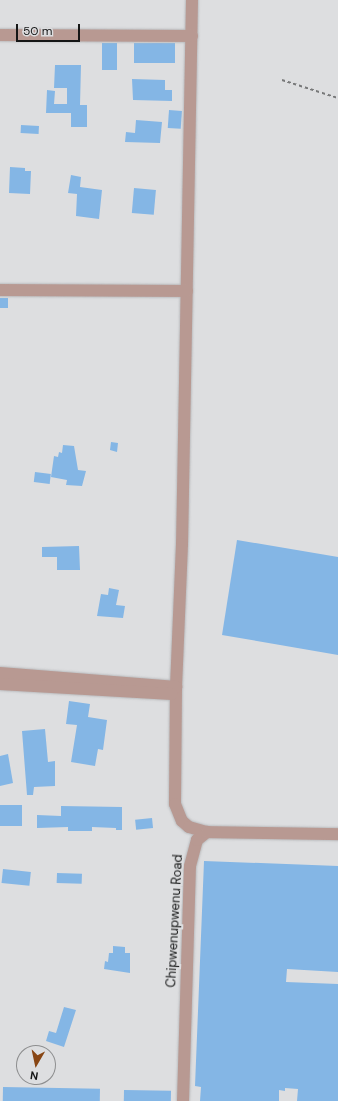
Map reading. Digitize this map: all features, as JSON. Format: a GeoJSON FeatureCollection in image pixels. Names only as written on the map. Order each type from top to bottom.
{"type":"FeatureCollection","features":[{"type":"Feature","properties":{"kind":"street"},"geometry":{"type":"LineString","coordinates":[[192,0],[182,544],[176,690],[177,813],[189,827],[207,832],[338,834]]}},
{"type":"Feature","properties":{"kind":"street"},"geometry":{"type":"LineString","coordinates":[[0,35],[192,36]]}},
{"type":"Feature","properties":{"kind":"street"},"geometry":{"type":"LineString","coordinates":[[0,290],[187,291]]}},
{"type":"Feature","properties":{"kind":"street"},"geometry":{"type":"LineString","coordinates":[[0,673],[176,690]]}},
{"type":"Feature","properties":{"kind":"street"},"geometry":{"type":"LineString","coordinates":[[0,684],[176,690]]}},
{"type":"Feature","properties":{"kind":"street","name":"Chipwenupwenu Road"},"geometry":{"type":"LineString","coordinates":[[182,1101],[190,866],[193,848],[197,840],[207,832]]}},
{"type":"Feature","properties":{"kind":"path"},"geometry":{"type":"LineString","coordinates":[[282,80],[338,98]]}},
{"type":"Feature","properties":{"kind":"building"},"geometry":{"type":"Polygon","coordinates":[[[102,43],[117,43],[117,70],[102,70],[102,43]]]}},
{"type":"Feature","properties":{"kind":"building"},"geometry":{"type":"Polygon","coordinates":[[[134,43],[175,43],[175,63],[134,63],[134,43]]]}},
{"type":"Feature","properties":{"kind":"building"},"geometry":{"type":"Polygon","coordinates":[[[55,65],[81,65],[80,105],[87,105],[87,127],[71,127],[71,113],[46,113],[47,90],[55,91],[54,104],[67,104],[67,88],[54,88],[55,65]]]}},
{"type":"Feature","properties":{"kind":"building"},"geometry":{"type":"Polygon","coordinates":[[[132,79],[165,80],[165,90],[172,90],[172,101],[133,100],[132,79]]]}},
{"type":"Feature","properties":{"kind":"building"},"geometry":{"type":"Polygon","coordinates":[[[169,110],[182,111],[181,129],[168,128],[169,110]]]}},
{"type":"Feature","properties":{"kind":"building"},"geometry":{"type":"Polygon","coordinates":[[[136,120],[162,122],[160,143],[125,142],[126,132],[135,133],[136,120]]]}},
{"type":"Feature","properties":{"kind":"building"},"geometry":{"type":"Polygon","coordinates":[[[21,125],[39,126],[39,134],[21,133],[21,125]]]}},
{"type":"Feature","properties":{"kind":"building"},"geometry":{"type":"Polygon","coordinates":[[[10,167],[25,168],[25,171],[31,171],[30,194],[9,193],[10,167]]]}},
{"type":"Feature","properties":{"kind":"building"},"geometry":{"type":"Polygon","coordinates":[[[71,175],[81,177],[80,187],[102,190],[99,219],[76,216],[77,194],[68,193],[71,175]]]}},
{"type":"Feature","properties":{"kind":"building"},"geometry":{"type":"Polygon","coordinates":[[[134,188],[156,190],[154,215],[132,213],[134,188]]]}},
{"type":"Feature","properties":{"kind":"building"},"geometry":{"type":"Polygon","coordinates":[[[0,298],[8,298],[8,308],[0,308],[0,298]]]}},
{"type":"Feature","properties":{"kind":"building"},"geometry":{"type":"Polygon","coordinates":[[[111,442],[118,443],[117,452],[110,450],[111,442]]]}},
{"type":"Feature","properties":{"kind":"building"},"geometry":{"type":"Polygon","coordinates":[[[63,445],[74,446],[78,470],[86,471],[82,486],[66,485],[67,480],[51,477],[54,456],[58,457],[59,452],[62,453],[63,445]]]}},
{"type":"Feature","properties":{"kind":"building"},"geometry":{"type":"Polygon","coordinates":[[[35,472],[51,474],[50,484],[34,482],[35,472]]]}},
{"type":"Feature","properties":{"kind":"building"},"geometry":{"type":"Polygon","coordinates":[[[237,540],[338,557],[338,655],[222,635],[237,540]]]}},
{"type":"Feature","properties":{"kind":"building"},"geometry":{"type":"Polygon","coordinates":[[[79,546],[80,570],[57,570],[57,557],[42,557],[42,547],[79,546]]]}},
{"type":"Feature","properties":{"kind":"building"},"geometry":{"type":"Polygon","coordinates":[[[109,588],[119,590],[116,605],[125,606],[123,618],[97,616],[101,594],[108,595],[109,588]]]}},
{"type":"Feature","properties":{"kind":"building"},"geometry":{"type":"Polygon","coordinates":[[[69,701],[90,704],[88,717],[107,720],[103,750],[98,749],[95,766],[71,762],[77,725],[66,724],[69,701]]]}},
{"type":"Feature","properties":{"kind":"building"},"geometry":{"type":"Polygon","coordinates":[[[45,729],[48,762],[55,761],[55,786],[34,787],[33,795],[27,795],[22,731],[45,729]]]}},
{"type":"Feature","properties":{"kind":"building"},"geometry":{"type":"Polygon","coordinates":[[[8,754],[13,783],[0,786],[0,756],[8,754]]]}},
{"type":"Feature","properties":{"kind":"building"},"geometry":{"type":"Polygon","coordinates":[[[0,805],[22,805],[22,826],[0,826],[0,805]]]}},
{"type":"Feature","properties":{"kind":"building"},"geometry":{"type":"Polygon","coordinates":[[[61,806],[122,807],[122,830],[116,830],[116,828],[92,827],[92,831],[68,831],[68,827],[37,828],[37,815],[61,816],[61,806]]]}},
{"type":"Feature","properties":{"kind":"building"},"geometry":{"type":"Polygon","coordinates":[[[152,818],[153,828],[136,830],[135,820],[152,818]]]}},
{"type":"Feature","properties":{"kind":"building"},"geometry":{"type":"Polygon","coordinates":[[[204,861],[338,866],[338,972],[287,969],[286,982],[338,984],[338,1101],[297,1101],[298,1089],[285,1088],[285,1091],[279,1090],[279,1101],[200,1101],[201,1087],[195,1086],[204,861]]]}},
{"type":"Feature","properties":{"kind":"building"},"geometry":{"type":"Polygon","coordinates":[[[3,869],[31,872],[29,886],[2,883],[3,869]]]}},
{"type":"Feature","properties":{"kind":"building"},"geometry":{"type":"Polygon","coordinates":[[[57,873],[82,874],[82,884],[57,883],[57,873]]]}},
{"type":"Feature","properties":{"kind":"building"},"geometry":{"type":"Polygon","coordinates":[[[113,946],[125,947],[125,953],[130,953],[130,973],[104,969],[105,961],[108,962],[109,953],[113,953],[113,946]]]}},
{"type":"Feature","properties":{"kind":"building"},"geometry":{"type":"Polygon","coordinates":[[[64,1007],[76,1010],[64,1047],[46,1041],[49,1031],[56,1033],[64,1007]]]}},
{"type":"Feature","properties":{"kind":"building"},"geometry":{"type":"Polygon","coordinates":[[[3,1087],[100,1089],[100,1101],[3,1101],[3,1087]]]}},
{"type":"Feature","properties":{"kind":"building"},"geometry":{"type":"Polygon","coordinates":[[[124,1090],[171,1091],[171,1101],[124,1101],[124,1090]]]}}]}
